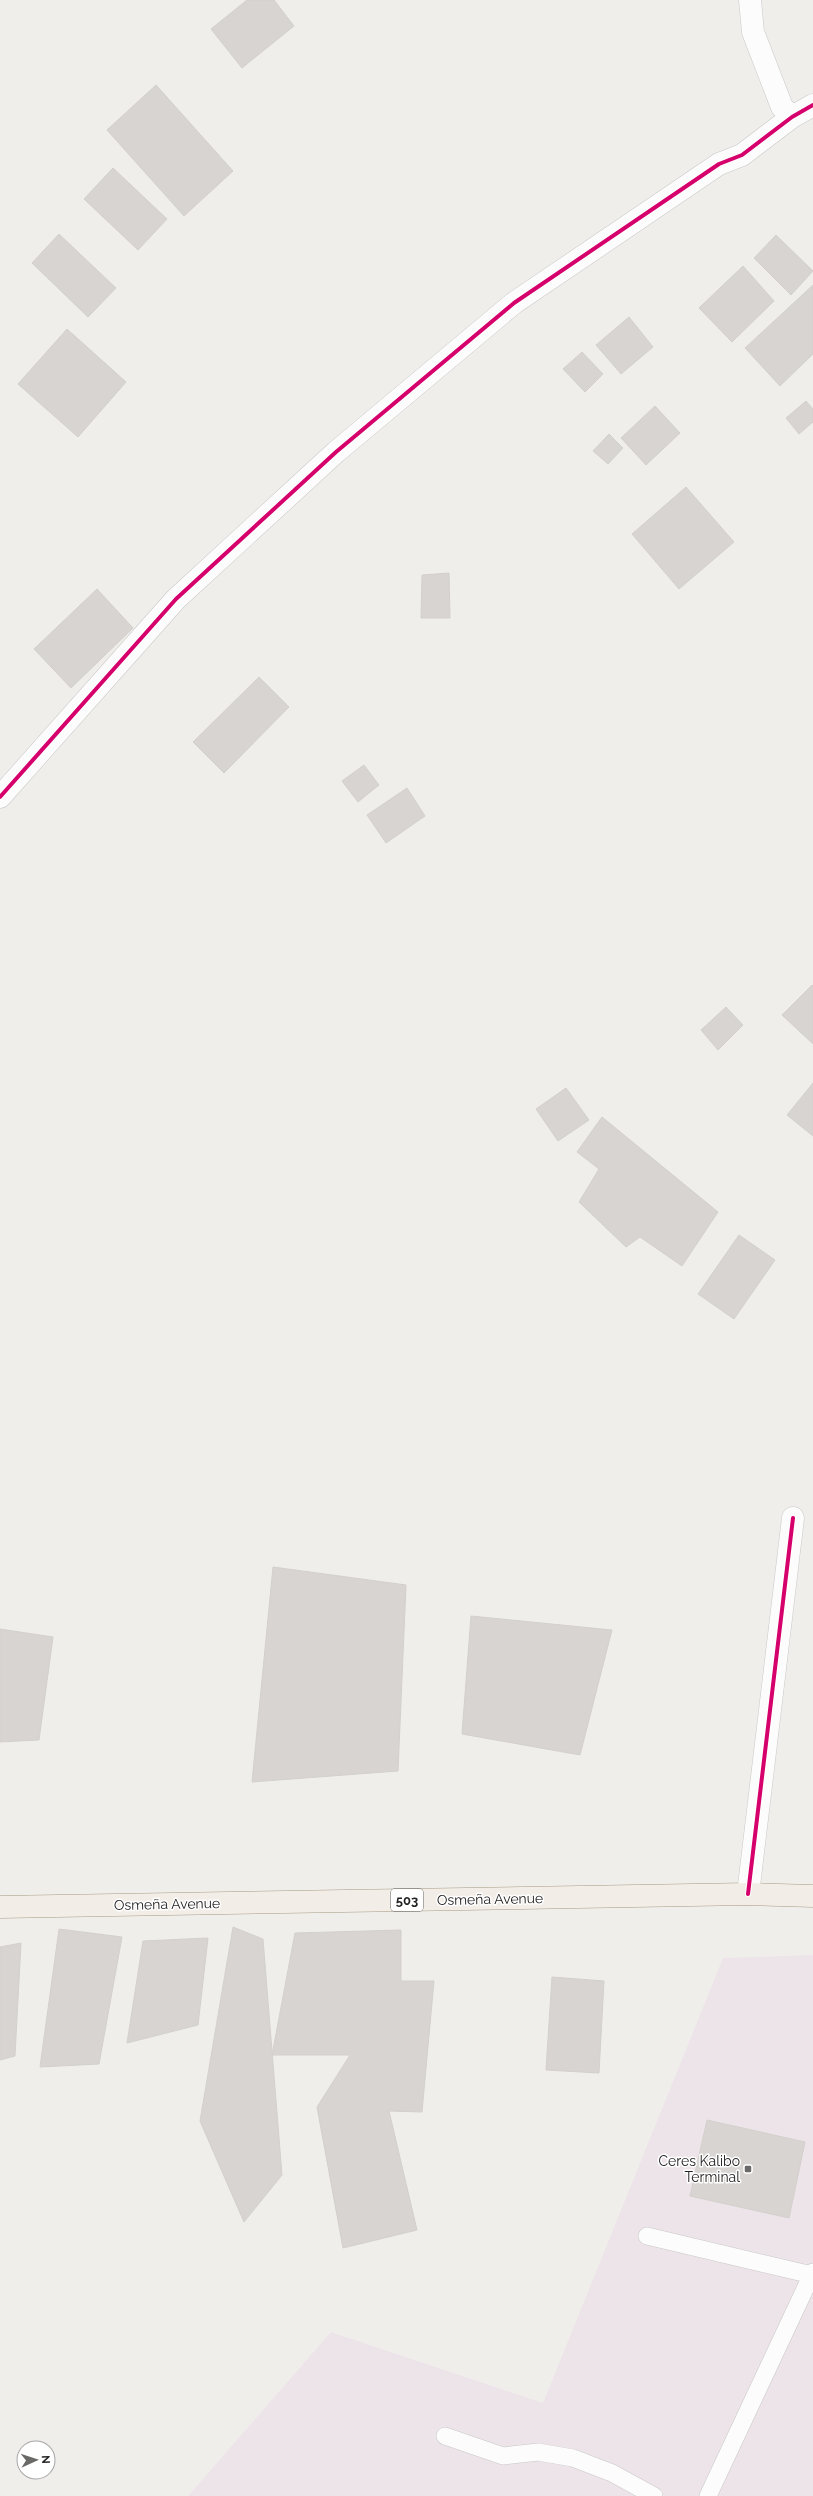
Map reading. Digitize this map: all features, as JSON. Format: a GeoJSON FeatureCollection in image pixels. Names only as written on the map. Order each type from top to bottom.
{"type":"FeatureCollection","features":[{"type":"Feature","properties":{"kind":"main road","name":"Osmeña Avenue"},"geometry":{"type":"LineString","coordinates":[[0,1907],[748,1894],[813,1896]]}},
{"type":"Feature","properties":{"kind":"street"},"geometry":{"type":"LineString","coordinates":[[750,0],[753,32],[782,107],[792,116]]}},
{"type":"Feature","properties":{"kind":"street"},"geometry":{"type":"LineString","coordinates":[[0,798],[176,599],[336,452],[514,303],[719,164],[742,156],[792,116],[813,105]]}},
{"type":"Feature","properties":{"kind":"street"},"geometry":{"type":"LineString","coordinates":[[748,1894],[793,1518]]}},
{"type":"Feature","properties":{"kind":"lane"},"geometry":{"type":"LineString","coordinates":[[647,2236],[813,2273],[708,2496]]}},
{"type":"Feature","properties":{"kind":"lane"},"geometry":{"type":"LineString","coordinates":[[445,2436],[503,2456],[538,2452],[573,2458],[612,2473],[654,2496]]}},
{"type":"Feature","properties":{"kind":"shaded area"},"geometry":{"type":"Polygon","coordinates":[[[813,1955],[813,2496],[188,2496],[331,2332],[543,2403],[723,1958],[813,1955]]]}},
{"type":"Feature","properties":{"kind":"building"},"geometry":{"type":"Polygon","coordinates":[[[247,0],[274,0],[294,26],[242,68],[211,29],[247,0]]]}},
{"type":"Feature","properties":{"kind":"building"},"geometry":{"type":"Polygon","coordinates":[[[156,85],[233,171],[184,216],[107,130],[156,85]]]}},
{"type":"Feature","properties":{"kind":"building"},"geometry":{"type":"Polygon","coordinates":[[[113,168],[167,219],[138,250],[84,199],[113,168]]]}},
{"type":"Feature","properties":{"kind":"building"},"geometry":{"type":"Polygon","coordinates":[[[59,234],[116,288],[88,317],[32,263],[59,234]]]}},
{"type":"Feature","properties":{"kind":"building"},"geometry":{"type":"Polygon","coordinates":[[[776,235],[813,271],[791,295],[754,258],[776,235]]]}},
{"type":"Feature","properties":{"kind":"building"},"geometry":{"type":"Polygon","coordinates":[[[743,266],[774,301],[732,342],[699,308],[743,266]]]}},
{"type":"Feature","properties":{"kind":"building"},"geometry":{"type":"Polygon","coordinates":[[[813,285],[813,354],[780,386],[745,348],[813,285]]]}},
{"type":"Feature","properties":{"kind":"building"},"geometry":{"type":"Polygon","coordinates":[[[629,317],[653,347],[621,374],[596,345],[629,317]]]}},
{"type":"Feature","properties":{"kind":"building"},"geometry":{"type":"Polygon","coordinates":[[[67,329],[126,382],[78,437],[18,384],[67,329]]]}},
{"type":"Feature","properties":{"kind":"building"},"geometry":{"type":"Polygon","coordinates":[[[582,352],[603,374],[585,392],[563,369],[582,352]]]}},
{"type":"Feature","properties":{"kind":"building"},"geometry":{"type":"Polygon","coordinates":[[[806,401],[813,409],[813,422],[799,434],[786,418],[806,401]]]}},
{"type":"Feature","properties":{"kind":"building"},"geometry":{"type":"Polygon","coordinates":[[[655,406],[680,433],[646,465],[621,438],[655,406]]]}},
{"type":"Feature","properties":{"kind":"building"},"geometry":{"type":"Polygon","coordinates":[[[609,434],[623,448],[608,464],[593,451],[609,434]]]}},
{"type":"Feature","properties":{"kind":"building"},"geometry":{"type":"Polygon","coordinates":[[[686,487],[734,542],[679,589],[632,534],[686,487]]]}},
{"type":"Feature","properties":{"kind":"building"},"geometry":{"type":"Polygon","coordinates":[[[449,573],[450,618],[421,618],[422,575],[449,573]]]}},
{"type":"Feature","properties":{"kind":"building"},"geometry":{"type":"Polygon","coordinates":[[[97,589],[133,628],[71,688],[34,649],[97,589]]]}},
{"type":"Feature","properties":{"kind":"building"},"geometry":{"type":"Polygon","coordinates":[[[259,677],[289,707],[224,773],[193,742],[259,677]]]}},
{"type":"Feature","properties":{"kind":"building"},"geometry":{"type":"Polygon","coordinates":[[[364,765],[379,785],[358,802],[342,781],[364,765]]]}},
{"type":"Feature","properties":{"kind":"building"},"geometry":{"type":"Polygon","coordinates":[[[407,788],[425,816],[386,843],[367,815],[407,788]]]}},
{"type":"Feature","properties":{"kind":"building"},"geometry":{"type":"Polygon","coordinates":[[[812,985],[813,986],[813,1044],[782,1015],[812,985]]]}},
{"type":"Feature","properties":{"kind":"building"},"geometry":{"type":"Polygon","coordinates":[[[726,1007],[743,1025],[718,1050],[701,1030],[726,1007]]]}},
{"type":"Feature","properties":{"kind":"building"},"geometry":{"type":"Polygon","coordinates":[[[813,1083],[813,1136],[787,1115],[813,1083]]]}},
{"type":"Feature","properties":{"kind":"building"},"geometry":{"type":"Polygon","coordinates":[[[566,1088],[589,1120],[558,1141],[536,1109],[566,1088]]]}},
{"type":"Feature","properties":{"kind":"building"},"geometry":{"type":"Polygon","coordinates":[[[602,1117],[718,1212],[682,1266],[640,1237],[626,1247],[579,1202],[599,1169],[577,1152],[602,1117]]]}},
{"type":"Feature","properties":{"kind":"building"},"geometry":{"type":"Polygon","coordinates":[[[739,1235],[775,1260],[734,1319],[698,1294],[739,1235]]]}},
{"type":"Feature","properties":{"kind":"building"},"geometry":{"type":"Polygon","coordinates":[[[273,1567],[406,1585],[398,1771],[252,1782],[273,1567]]]}},
{"type":"Feature","properties":{"kind":"building"},"geometry":{"type":"Polygon","coordinates":[[[471,1616],[612,1630],[580,1755],[462,1734],[471,1616]]]}},
{"type":"Feature","properties":{"kind":"building"},"geometry":{"type":"Polygon","coordinates":[[[0,1629],[53,1637],[39,1740],[0,1742],[0,1629]]]}},
{"type":"Feature","properties":{"kind":"building"},"geometry":{"type":"Polygon","coordinates":[[[233,1927],[263,1939],[282,2175],[244,2222],[200,2121],[233,1927]]]}},
{"type":"Feature","properties":{"kind":"building"},"geometry":{"type":"Polygon","coordinates":[[[59,1929],[122,1937],[99,2064],[40,2067],[59,1929]]]}},
{"type":"Feature","properties":{"kind":"building"},"geometry":{"type":"Polygon","coordinates":[[[401,1930],[401,1981],[434,1981],[422,2112],[389,2111],[417,2230],[343,2248],[317,2107],[350,2055],[272,2055],[295,1933],[401,1930]]]}},
{"type":"Feature","properties":{"kind":"building"},"geometry":{"type":"Polygon","coordinates":[[[208,1938],[198,2025],[127,2043],[143,1941],[208,1938]]]}},
{"type":"Feature","properties":{"kind":"building"},"geometry":{"type":"Polygon","coordinates":[[[21,1943],[15,2056],[0,2060],[0,1947],[21,1943]]]}},
{"type":"Feature","properties":{"kind":"building"},"geometry":{"type":"Polygon","coordinates":[[[552,1977],[604,1981],[599,2073],[546,2070],[552,1977]]]}},
{"type":"Feature","properties":{"kind":"building","name":"Ceres Kalibo Terminal"},"geometry":{"type":"Polygon","coordinates":[[[707,2120],[805,2142],[789,2218],[690,2196],[707,2120]]]}},
{"type":"Feature","properties":{"kind":"cycle path"},"geometry":{"type":"LineString","coordinates":[[0,797],[176,599],[336,452],[514,303],[719,164],[742,155],[792,117],[813,105]]}},
{"type":"Feature","properties":{"kind":"cycle path"},"geometry":{"type":"LineString","coordinates":[[748,1894],[793,1518]]}},
{"type":"Feature","properties":{"kind":"place","name":"Ceres Kalibo Terminal"},"geometry":{"type":"Point","coordinates":[748,2169]}}]}
